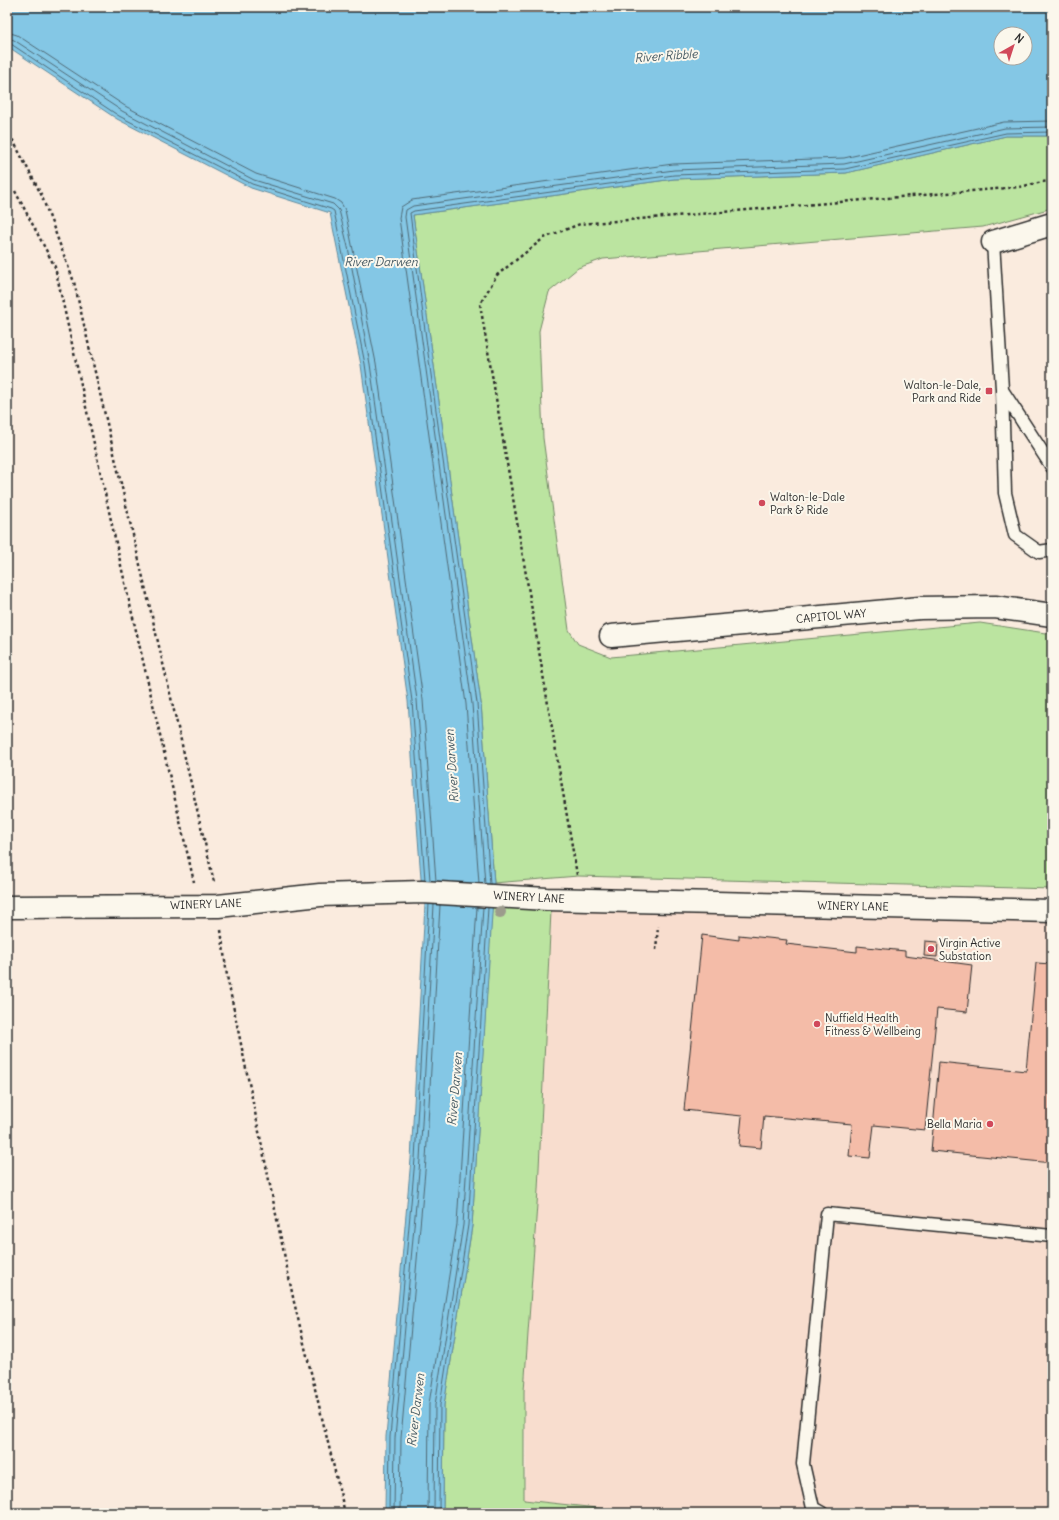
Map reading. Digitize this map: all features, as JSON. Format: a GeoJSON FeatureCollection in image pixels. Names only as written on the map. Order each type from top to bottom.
{"type":"FeatureCollection","features":[{"type":"Feature","properties":{"kind":"street"},"geometry":{"type":"LineString","coordinates":[[993,242],[1052,224]]}},
{"type":"Feature","properties":{"kind":"street","name":"CAPITOL WAY"},"geometry":{"type":"LineString","coordinates":[[611,636],[920,608],[995,607],[1052,615]]}},
{"type":"Feature","properties":{"kind":"street","name":"WINERY LANE"},"geometry":{"type":"LineString","coordinates":[[7,908],[209,906],[320,895],[429,892],[547,898],[1052,911]]}},
{"type":"Feature","properties":{"kind":"lane"},"geometry":{"type":"LineString","coordinates":[[993,242],[1002,389],[1005,493],[1015,535],[1039,552],[1052,550]]}},
{"type":"Feature","properties":{"kind":"lane"},"geometry":{"type":"LineString","coordinates":[[1002,389],[1052,467]]}},
{"type":"Feature","properties":{"kind":"lane"},"geometry":{"type":"LineString","coordinates":[[822,1513],[813,1508],[803,1464],[827,1214],[1052,1236]]}},
{"type":"Feature","properties":{"kind":"path"},"geometry":{"type":"LineString","coordinates":[[7,129],[41,194],[74,282],[209,906]]}},
{"type":"Feature","properties":{"kind":"path"},"geometry":{"type":"LineString","coordinates":[[580,899],[578,876],[480,304],[497,275],[544,238],[580,224],[1019,187],[1052,180]]}},
{"type":"Feature","properties":{"kind":"path"},"geometry":{"type":"LineString","coordinates":[[15,191],[55,267],[124,578],[227,976],[294,1302],[345,1513]]}},
{"type":"Feature","properties":{"kind":"path"},"geometry":{"type":"LineString","coordinates":[[334,1513],[344,1508]]}},
{"type":"Feature","properties":{"kind":"shaded area"},"geometry":{"type":"Polygon","coordinates":[[[551,911],[1052,913],[1052,1513],[642,1513],[524,1500],[526,1464],[524,1391],[538,1190],[551,911]]]}},
{"type":"Feature","properties":{"kind":"green space"},"geometry":{"type":"Polygon","coordinates":[[[1006,136],[1052,136],[1052,208],[983,227],[603,259],[578,268],[549,292],[539,331],[543,438],[569,630],[578,644],[611,657],[980,623],[1052,634],[1052,889],[578,876],[494,883],[481,703],[413,215],[674,179],[846,173],[1006,136]]]}},
{"type":"Feature","properties":{"kind":"green space"},"geometry":{"type":"Polygon","coordinates":[[[492,907],[551,911],[538,1190],[524,1391],[524,1500],[642,1513],[443,1513],[444,1405],[472,1226],[492,907]]]}},
{"type":"Feature","properties":{"kind":"water"},"geometry":{"type":"Polygon","coordinates":[[[7,7],[1052,7],[1052,136],[1006,136],[846,173],[674,179],[413,215],[481,703],[494,883],[472,1226],[444,1405],[443,1513],[385,1513],[386,1437],[411,1159],[425,905],[422,892],[408,701],[361,365],[330,213],[251,188],[117,119],[7,46],[7,7]]]}},
{"type":"Feature","properties":{"kind":"building"},"geometry":{"type":"Polygon","coordinates":[[[702,935],[739,940],[739,935],[787,940],[786,944],[857,952],[857,946],[905,951],[905,956],[972,965],[967,1012],[937,1009],[925,1130],[874,1125],[870,1158],[849,1156],[852,1124],[764,1116],[761,1148],[739,1146],[742,1116],[684,1110],[702,935]]]}},
{"type":"Feature","properties":{"kind":"building","name":"Virgin Active Substation"},"geometry":{"type":"Polygon","coordinates":[[[925,941],[938,942],[937,957],[924,956],[925,941]]]}},
{"type":"Feature","properties":{"kind":"building"},"geometry":{"type":"Polygon","coordinates":[[[1036,963],[1052,964],[1052,1163],[931,1151],[939,1062],[1026,1071],[1036,963]]]}},
{"type":"Feature","properties":{"kind":"place","name":"Walton-le-Dale, Park and Ride"},"geometry":{"type":"Point","coordinates":[989,391]}},
{"type":"Feature","properties":{"kind":"place","name":"Walton-le-Dale Park & Ride"},"geometry":{"type":"Point","coordinates":[762,503]}},
{"type":"Feature","properties":{"kind":"place","name":"Virgin Active Substation"},"geometry":{"type":"Point","coordinates":[931,949]}},
{"type":"Feature","properties":{"kind":"place","name":"Nuffield Health Fitness & Wellbeing"},"geometry":{"type":"Point","coordinates":[817,1024]}},
{"type":"Feature","properties":{"kind":"place","name":"Bella Maria"},"geometry":{"type":"Point","coordinates":[990,1124]}},
{"type":"Feature","properties":{"kind":"water label","name":"River Ribble"},"geometry":{"type":"Point","coordinates":[666,56]}},
{"type":"Feature","properties":{"kind":"water label","name":"River Darwen"},"geometry":{"type":"Point","coordinates":[381,262]}},
{"type":"Feature","properties":{"kind":"water label","name":"River Darwen"},"geometry":{"type":"Point","coordinates":[452,766]}},
{"type":"Feature","properties":{"kind":"water label","name":"River Darwen"},"geometry":{"type":"Point","coordinates":[455,1089]}},
{"type":"Feature","properties":{"kind":"water label","name":"River Darwen"},"geometry":{"type":"Point","coordinates":[416,1410]}}]}
